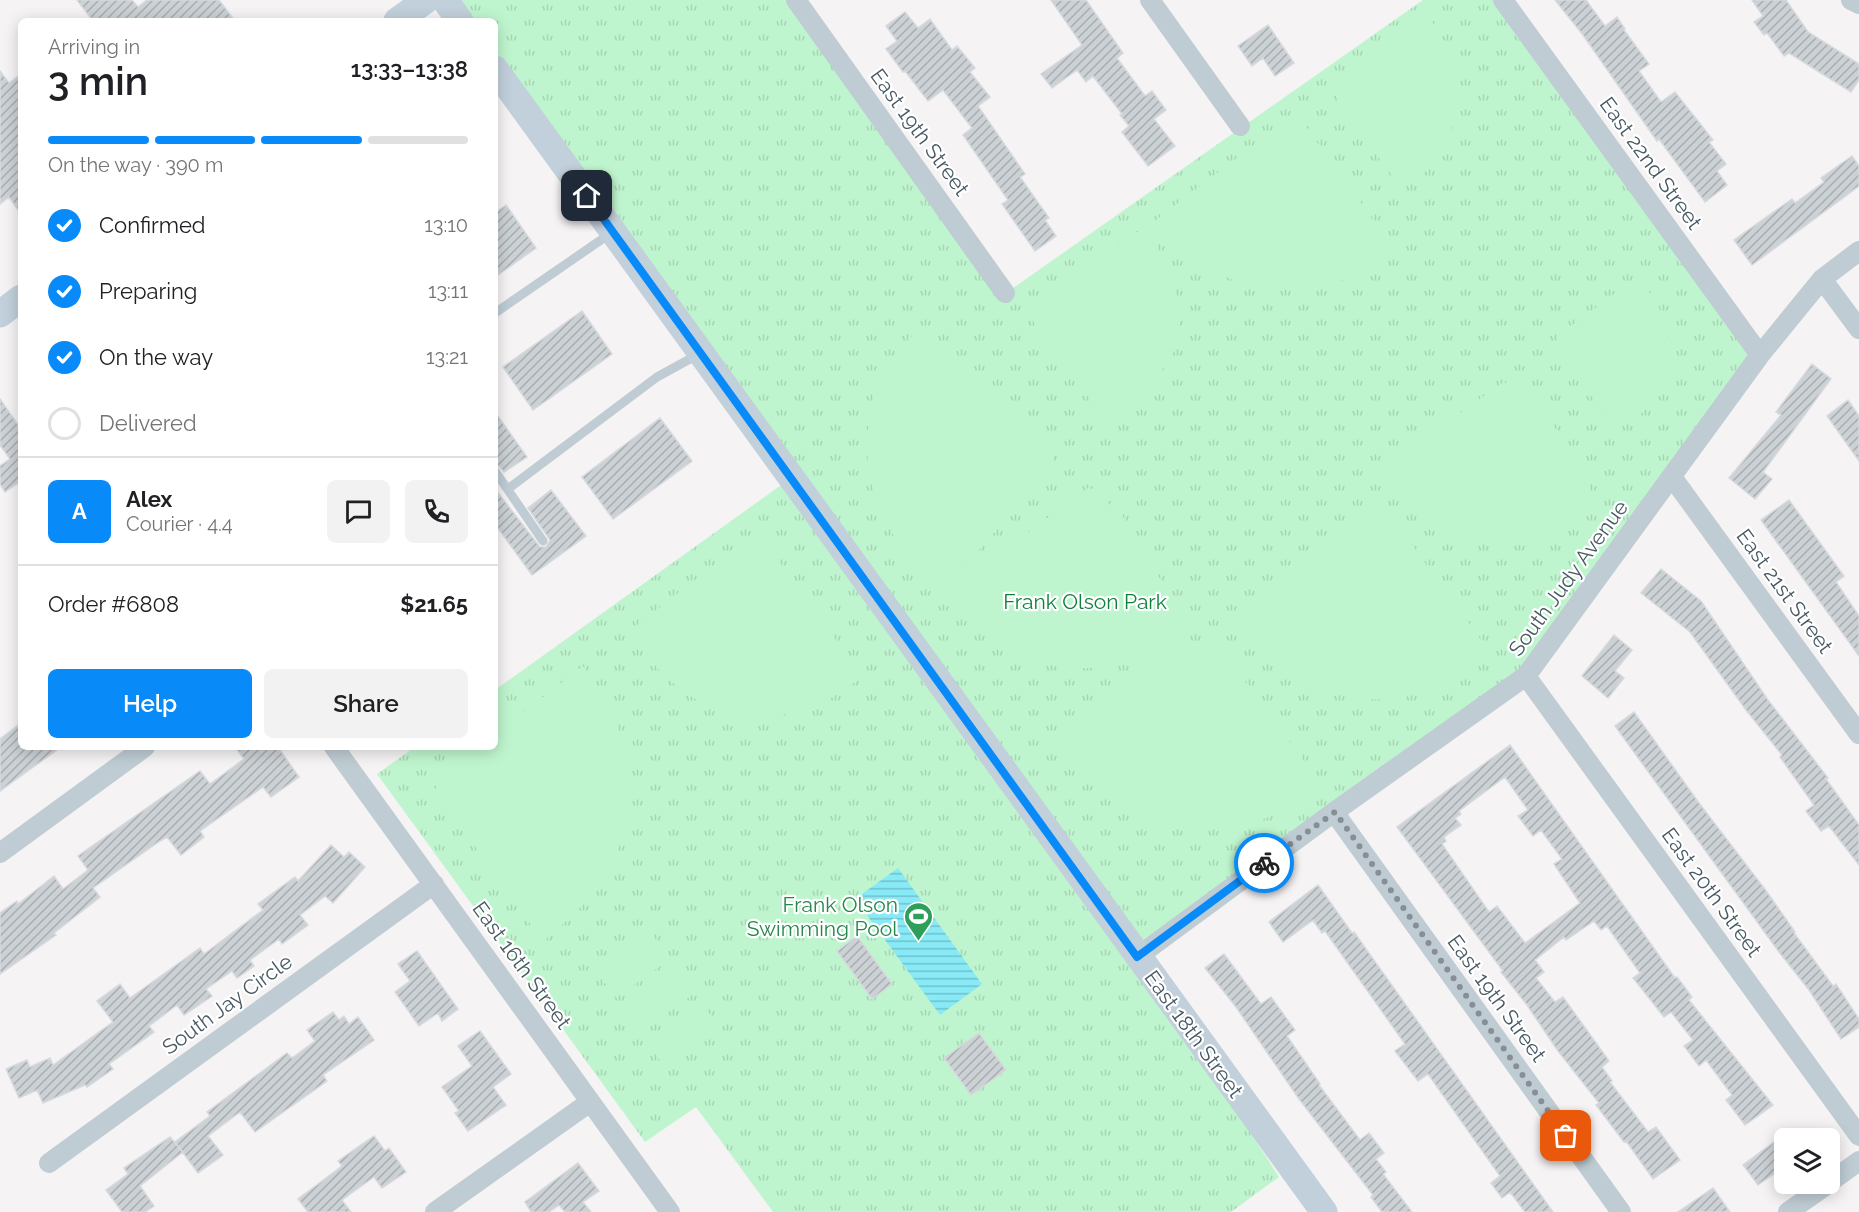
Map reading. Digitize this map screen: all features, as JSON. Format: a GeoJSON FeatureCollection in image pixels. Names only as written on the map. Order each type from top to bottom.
{"type":"FeatureCollection","features":[{"type":"Feature","properties":{"kind":"street"},"geometry":{"type":"LineString","coordinates":[[401,18],[426,0]]}},
{"type":"Feature","properties":{"kind":"street"},"geometry":{"type":"LineString","coordinates":[[445,0],[458,18]]}},
{"type":"Feature","properties":{"kind":"street","name":"East 19th Street"},"geometry":{"type":"LineString","coordinates":[[796,0],[1005,293]]}},
{"type":"Feature","properties":{"kind":"street"},"geometry":{"type":"LineString","coordinates":[[1150,0],[1240,126]]}},
{"type":"Feature","properties":{"kind":"street","name":"East 22nd Street"},"geometry":{"type":"LineString","coordinates":[[1503,0],[1760,355]]}},
{"type":"Feature","properties":{"kind":"street"},"geometry":{"type":"LineString","coordinates":[[1851,0],[1859,4]]}},
{"type":"Feature","properties":{"kind":"street","name":"East 18th Street"},"geometry":{"type":"LineString","coordinates":[[498,73],[1324,1212]]}},
{"type":"Feature","properties":{"kind":"street","name":"South Judy Avenue"},"geometry":{"type":"LineString","coordinates":[[1137,957],[1526,676],[1760,355],[1822,279],[1859,251]]}},
{"type":"Feature","properties":{"kind":"street"},"geometry":{"type":"LineString","coordinates":[[1822,279],[1859,329]]}},
{"type":"Feature","properties":{"kind":"street"},"geometry":{"type":"LineString","coordinates":[[0,314],[18,300]]}},
{"type":"Feature","properties":{"kind":"street","name":"East 21st Street"},"geometry":{"type":"LineString","coordinates":[[1672,477],[1859,734]]}},
{"type":"Feature","properties":{"kind":"street","name":"East 20th Street"},"geometry":{"type":"LineString","coordinates":[[1526,676],[1859,1136]]}},
{"type":"Feature","properties":{"kind":"street"},"geometry":{"type":"LineString","coordinates":[[0,853],[141,750]]}},
{"type":"Feature","properties":{"kind":"street","name":"East 16th Street"},"geometry":{"type":"LineString","coordinates":[[336,750],[670,1212]]}},
{"type":"Feature","properties":{"kind":"street","name":"East 19th Street"},"geometry":{"type":"LineString","coordinates":[[1335,812],[1621,1212]]}},
{"type":"Feature","properties":{"kind":"street","name":"South Jay Circle"},"geometry":{"type":"LineString","coordinates":[[49,1163],[434,884]]}},
{"type":"Feature","properties":{"kind":"street"},"geometry":{"type":"LineString","coordinates":[[435,1212],[590,1102]]}},
{"type":"Feature","properties":{"kind":"street"},"geometry":{"type":"LineString","coordinates":[[1840,1175],[1859,1161]]}},
{"type":"Feature","properties":{"kind":"street"},"geometry":{"type":"LineString","coordinates":[[1788,1212],[1813,1194]]}},
{"type":"Feature","properties":{"kind":"lane"},"geometry":{"type":"LineString","coordinates":[[498,312],[613,232]]}},
{"type":"Feature","properties":{"kind":"lane"},"geometry":{"type":"LineString","coordinates":[[508,489],[657,377],[700,353]]}},
{"type":"Feature","properties":{"kind":"lane"},"geometry":{"type":"LineString","coordinates":[[498,475],[543,541]]}},
{"type":"Feature","properties":{"kind":"green space","name":"Frank Olson Park"},"geometry":{"type":"Polygon","coordinates":[[[445,0],[796,0],[1006,293],[1423,0],[1503,0],[1760,355],[1526,676],[1137,956],[1279,1177],[1231,1212],[773,1212],[696,1107],[645,1142],[377,774],[411,750],[498,750],[498,688],[791,478],[498,73],[498,18],[458,18],[445,0]]]}},
{"type":"Feature","properties":{"kind":"green space"},"geometry":{"type":"Polygon","coordinates":[[[1429,16],[1454,62],[1454,115],[1449,144],[1438,163],[1401,188],[1338,102],[1336,91],[1339,82],[1345,76],[1429,16]]]}},
{"type":"Feature","properties":{"kind":"green space"},"geometry":{"type":"Polygon","coordinates":[[[1289,121],[1304,124],[1384,235],[1389,247],[1369,269],[1354,277],[1335,282],[1285,290],[1261,289],[1233,280],[1202,263],[1174,243],[1152,223],[1260,140],[1289,121]]]}},
{"type":"Feature","properties":{"kind":"green space"},"geometry":{"type":"Polygon","coordinates":[[[1144,227],[1161,253],[1181,306],[1179,330],[1172,357],[1137,404],[1122,417],[1107,424],[1058,354],[1051,357],[1041,341],[1044,338],[1033,321],[1036,305],[1064,280],[1069,285],[1144,227]]]}},
{"type":"Feature","properties":{"kind":"green space"},"geometry":{"type":"Polygon","coordinates":[[[1635,278],[1656,302],[1663,316],[1670,348],[1669,364],[1666,380],[1655,400],[1639,414],[1615,427],[1558,353],[1558,336],[1635,278]]]}},
{"type":"Feature","properties":{"kind":"green space"},"geometry":{"type":"Polygon","coordinates":[[[921,327],[1027,423],[1030,420],[1053,446],[1053,461],[1042,475],[1046,479],[1034,494],[1030,492],[937,597],[904,552],[883,517],[873,487],[867,452],[870,415],[880,381],[895,355],[921,327]]]}},
{"type":"Feature","properties":{"kind":"green space"},"geometry":{"type":"Polygon","coordinates":[[[1502,383],[1519,383],[1525,387],[1572,452],[1589,487],[1586,503],[1563,527],[1534,542],[1517,545],[1473,541],[1431,526],[1408,509],[1378,472],[1502,383]]]}},
{"type":"Feature","properties":{"kind":"green space"},"geometry":{"type":"Polygon","coordinates":[[[1088,488],[1101,491],[1112,509],[1116,507],[1128,524],[1125,527],[1196,632],[1158,654],[1137,662],[1085,668],[1049,665],[1008,648],[982,625],[952,590],[1054,513],[1053,509],[1069,496],[1072,500],[1088,488]]]}},
{"type":"Feature","properties":{"kind":"green space"},"geometry":{"type":"Polygon","coordinates":[[[1369,509],[1381,511],[1393,527],[1398,523],[1409,536],[1407,538],[1492,655],[1484,663],[1455,680],[1415,695],[1374,699],[1353,698],[1312,687],[1283,673],[1259,654],[1231,624],[1336,531],[1335,529],[1349,518],[1353,522],[1369,509]]]}},
{"type":"Feature","properties":{"kind":"green space"},"geometry":{"type":"Polygon","coordinates":[[[753,535],[766,543],[862,676],[847,688],[821,702],[767,719],[737,717],[695,699],[660,671],[629,631],[753,535]]]}},
{"type":"Feature","properties":{"kind":"green space"},"geometry":{"type":"Polygon","coordinates":[[[1200,640],[1213,643],[1224,659],[1229,655],[1239,669],[1237,671],[1322,785],[1298,802],[1271,816],[1238,826],[1201,830],[1165,826],[1148,821],[1121,807],[1079,771],[1053,739],[1181,645],[1185,650],[1200,640]]]}},
{"type":"Feature","properties":{"kind":"green space"},"geometry":{"type":"Polygon","coordinates":[[[583,666],[615,715],[624,753],[630,789],[625,834],[601,885],[543,942],[435,790],[439,779],[476,750],[498,750],[498,733],[583,666]]]}},
{"type":"Feature","properties":{"kind":"green space"},"geometry":{"type":"Polygon","coordinates":[[[652,934],[670,959],[616,998],[598,974],[652,934]]]}},
{"type":"Feature","properties":{"kind":"green space"},"geometry":{"type":"Polygon","coordinates":[[[677,968],[695,993],[640,1032],[622,1007],[677,968]]]}},
{"type":"Feature","properties":{"kind":"green space"},"geometry":{"type":"Polygon","coordinates":[[[700,1001],[718,1025],[663,1065],[646,1040],[700,1001]]]}},
{"type":"Feature","properties":{"kind":"water","name":"Frank Olson Swimming Pool"},"geometry":{"type":"Polygon","coordinates":[[[898,868],[982,984],[940,1015],[855,899],[898,868]]]}},
{"type":"Feature","properties":{"kind":"building"},"geometry":{"type":"Polygon","coordinates":[[[77,0],[132,0],[138,7],[147,0],[219,0],[233,18],[91,18],[77,0]]]}},
{"type":"Feature","properties":{"kind":"building"},"geometry":{"type":"Polygon","coordinates":[[[1051,0],[1086,0],[1123,53],[1117,58],[1145,96],[1152,91],[1166,110],[1154,119],[1175,146],[1148,166],[1122,132],[1129,126],[1120,115],[1122,114],[1093,76],[1086,82],[1077,70],[1052,88],[1041,74],[1082,45],[1051,0]]]}},
{"type":"Feature","properties":{"kind":"building"},"geometry":{"type":"Polygon","coordinates":[[[1555,0],[1586,0],[1605,26],[1617,17],[1649,64],[1639,71],[1661,102],[1675,92],[1713,140],[1709,142],[1726,164],[1717,171],[1727,185],[1705,202],[1659,139],[1657,141],[1583,35],[1555,0]]]}},
{"type":"Feature","properties":{"kind":"building"},"geometry":{"type":"Polygon","coordinates":[[[1752,0],[1786,0],[1808,32],[1859,64],[1859,80],[1851,92],[1789,53],[1784,56],[1767,33],[1764,35],[1754,22],[1763,16],[1752,0]]]}},
{"type":"Feature","properties":{"kind":"building"},"geometry":{"type":"Polygon","coordinates":[[[905,12],[918,28],[930,19],[952,50],[957,46],[975,68],[970,72],[990,97],[978,106],[1025,174],[1020,177],[1049,218],[1045,220],[1056,236],[1035,251],[1002,204],[1008,200],[963,135],[972,128],[943,90],[928,101],[886,49],[897,41],[886,26],[905,12]]]}},
{"type":"Feature","properties":{"kind":"building"},"geometry":{"type":"Polygon","coordinates":[[[1268,25],[1294,63],[1275,76],[1263,58],[1252,66],[1238,46],[1268,25]]]}},
{"type":"Feature","properties":{"kind":"building"},"geometry":{"type":"Polygon","coordinates":[[[0,71],[9,83],[18,76],[18,210],[9,197],[0,204],[0,71]]]}},
{"type":"Feature","properties":{"kind":"building"},"geometry":{"type":"Polygon","coordinates":[[[1852,156],[1859,166],[1859,186],[1752,265],[1734,240],[1792,199],[1795,203],[1824,182],[1821,178],[1852,156]]]}},
{"type":"Feature","properties":{"kind":"building"},"geometry":{"type":"Polygon","coordinates":[[[506,205],[536,248],[498,275],[498,211],[506,205]]]}},
{"type":"Feature","properties":{"kind":"building"},"geometry":{"type":"Polygon","coordinates":[[[582,311],[612,354],[533,410],[503,367],[582,311]]]}},
{"type":"Feature","properties":{"kind":"building"},"geometry":{"type":"Polygon","coordinates":[[[1812,364],[1831,379],[1763,472],[1772,479],[1755,499],[1729,478],[1781,415],[1776,412],[1812,364]]]}},
{"type":"Feature","properties":{"kind":"building"},"geometry":{"type":"Polygon","coordinates":[[[0,399],[18,425],[18,483],[5,492],[0,484],[0,466],[10,459],[0,445],[0,399]]]}},
{"type":"Feature","properties":{"kind":"building"},"geometry":{"type":"Polygon","coordinates":[[[1848,400],[1859,416],[1859,461],[1827,416],[1848,400]]]}},
{"type":"Feature","properties":{"kind":"building"},"geometry":{"type":"Polygon","coordinates":[[[498,416],[527,457],[504,472],[498,466],[498,416]]]}},
{"type":"Feature","properties":{"kind":"building"},"geometry":{"type":"Polygon","coordinates":[[[660,418],[692,461],[613,519],[582,477],[660,418]]]}},
{"type":"Feature","properties":{"kind":"building"},"geometry":{"type":"Polygon","coordinates":[[[551,490],[586,536],[532,575],[498,528],[498,493],[540,547],[546,547],[550,540],[528,508],[551,490]]]}},
{"type":"Feature","properties":{"kind":"building"},"geometry":{"type":"Polygon","coordinates":[[[1789,500],[1844,576],[1836,582],[1859,616],[1859,656],[1761,520],[1789,500]]]}},
{"type":"Feature","properties":{"kind":"building"},"geometry":{"type":"Polygon","coordinates":[[[1661,569],[1701,601],[1768,700],[1828,778],[1826,779],[1859,825],[1859,865],[1829,826],[1821,831],[1806,811],[1814,805],[1780,757],[1782,755],[1746,710],[1690,632],[1641,593],[1661,569]]]}},
{"type":"Feature","properties":{"kind":"building"},"geometry":{"type":"Polygon","coordinates":[[[1614,635],[1632,650],[1615,671],[1624,678],[1608,698],[1582,676],[1614,635]]]}},
{"type":"Feature","properties":{"kind":"building"},"geometry":{"type":"Polygon","coordinates":[[[1634,712],[1699,803],[1767,892],[1833,986],[1836,984],[1859,1019],[1859,1027],[1841,1039],[1809,990],[1615,726],[1634,712]]]}},
{"type":"Feature","properties":{"kind":"building"},"geometry":{"type":"Polygon","coordinates":[[[18,725],[18,750],[57,750],[0,791],[0,739],[18,725]]]}},
{"type":"Feature","properties":{"kind":"building"},"geometry":{"type":"Polygon","coordinates":[[[1510,745],[1675,978],[1677,977],[1692,997],[1689,1000],[1773,1105],[1745,1125],[1726,1100],[1732,1095],[1706,1060],[1699,1066],[1684,1046],[1693,1040],[1671,1012],[1664,1017],[1633,978],[1640,973],[1607,926],[1601,930],[1594,921],[1566,940],[1564,937],[1535,960],[1544,972],[1536,978],[1555,1002],[1563,997],[1609,1061],[1602,1067],[1612,1081],[1610,1082],[1648,1132],[1656,1127],[1680,1160],[1653,1179],[1596,1105],[1599,1103],[1558,1051],[1501,972],[1503,971],[1397,827],[1510,745]],[[1505,777],[1459,811],[1461,814],[1455,818],[1461,825],[1444,837],[1446,841],[1442,844],[1489,912],[1497,906],[1525,943],[1580,903],[1554,864],[1562,859],[1541,830],[1533,836],[1518,816],[1528,810],[1505,777]]]}},
{"type":"Feature","properties":{"kind":"building"},"geometry":{"type":"Polygon","coordinates":[[[237,750],[280,750],[299,777],[271,797],[263,787],[200,831],[204,837],[181,855],[167,837],[160,841],[93,888],[100,897],[54,933],[56,935],[0,974],[0,913],[17,901],[18,904],[54,876],[63,889],[88,870],[78,856],[200,771],[210,784],[244,759],[237,750]]]}},
{"type":"Feature","properties":{"kind":"building"},"geometry":{"type":"Polygon","coordinates":[[[331,845],[344,857],[349,852],[365,867],[333,903],[325,896],[300,915],[308,925],[282,944],[279,939],[250,960],[254,966],[237,978],[232,971],[206,989],[212,996],[184,1015],[177,1005],[149,1026],[154,1032],[109,1064],[113,1069],[87,1087],[85,1085],[43,1103],[37,1090],[19,1098],[6,1069],[27,1060],[30,1067],[50,1058],[53,1065],[113,1022],[97,1001],[120,984],[130,998],[200,948],[204,954],[263,910],[258,904],[295,877],[298,881],[331,845]]]}},
{"type":"Feature","properties":{"kind":"building"},"geometry":{"type":"Polygon","coordinates":[[[1318,885],[1352,933],[1354,932],[1553,1212],[1525,1212],[1510,1192],[1502,1198],[1491,1183],[1500,1176],[1428,1074],[1418,1081],[1395,1051],[1405,1044],[1325,931],[1322,933],[1313,920],[1283,942],[1269,922],[1318,885]]]}},
{"type":"Feature","properties":{"kind":"building"},"geometry":{"type":"Polygon","coordinates":[[[857,936],[892,984],[872,999],[837,951],[857,936]]]}},
{"type":"Feature","properties":{"kind":"building"},"geometry":{"type":"Polygon","coordinates":[[[417,951],[458,1009],[442,1021],[438,1013],[419,1026],[395,992],[410,981],[398,964],[417,951]]]}},
{"type":"Feature","properties":{"kind":"building"},"geometry":{"type":"Polygon","coordinates":[[[1224,954],[1261,1004],[1271,997],[1295,1030],[1287,1036],[1319,1085],[1360,1140],[1369,1133],[1384,1153],[1376,1159],[1386,1172],[1383,1174],[1412,1212],[1382,1212],[1371,1197],[1373,1195],[1299,1099],[1236,1007],[1205,968],[1224,954]]]}},
{"type":"Feature","properties":{"kind":"building"},"geometry":{"type":"Polygon","coordinates":[[[333,1012],[339,1020],[344,1016],[349,1024],[358,1017],[374,1040],[323,1075],[327,1081],[255,1132],[240,1112],[208,1136],[223,1155],[198,1173],[175,1142],[210,1116],[207,1112],[287,1053],[292,1058],[315,1041],[307,1030],[333,1012]]]}},
{"type":"Feature","properties":{"kind":"building"},"geometry":{"type":"Polygon","coordinates":[[[480,1031],[511,1074],[493,1087],[506,1105],[468,1131],[455,1113],[459,1111],[442,1087],[472,1066],[458,1046],[480,1031]]]}},
{"type":"Feature","properties":{"kind":"building"},"geometry":{"type":"Polygon","coordinates":[[[979,1033],[1006,1070],[971,1095],[944,1058],[979,1033]]]}},
{"type":"Feature","properties":{"kind":"building"},"geometry":{"type":"Polygon","coordinates":[[[374,1136],[385,1151],[389,1148],[406,1172],[382,1188],[374,1177],[342,1200],[351,1212],[308,1212],[298,1199],[342,1166],[338,1161],[374,1136]]]}},
{"type":"Feature","properties":{"kind":"building"},"geometry":{"type":"Polygon","coordinates":[[[170,1137],[183,1152],[140,1186],[154,1206],[145,1212],[122,1212],[106,1190],[128,1174],[124,1168],[170,1137]]]}},
{"type":"Feature","properties":{"kind":"building"},"geometry":{"type":"Polygon","coordinates":[[[1774,1142],[1774,1174],[1758,1185],[1743,1165],[1774,1142]]]}},
{"type":"Feature","properties":{"kind":"building"},"geometry":{"type":"Polygon","coordinates":[[[578,1163],[599,1191],[583,1202],[591,1212],[565,1212],[559,1205],[549,1212],[531,1212],[525,1202],[578,1163]]]}},
{"type":"Feature","properties":{"kind":"building"},"geometry":{"type":"Polygon","coordinates":[[[1713,1188],[1730,1212],[1678,1212],[1713,1188]]]}},
{"type":"Feature","properties":{"kind":"way so far"},"geometry":{"type":"LineString","coordinates":[[1264,863],[1335,812],[1566,1136]]}},
{"type":"Feature","properties":{"kind":"place","name":"Frank Olson Swimming Pool"},"geometry":{"type":"Point","coordinates":[919,942]}},
{"type":"Feature","properties":{"kind":"route"},"geometry":{"type":"LineString","coordinates":[[587,196],[1137,957],[1264,863]]}}]}
